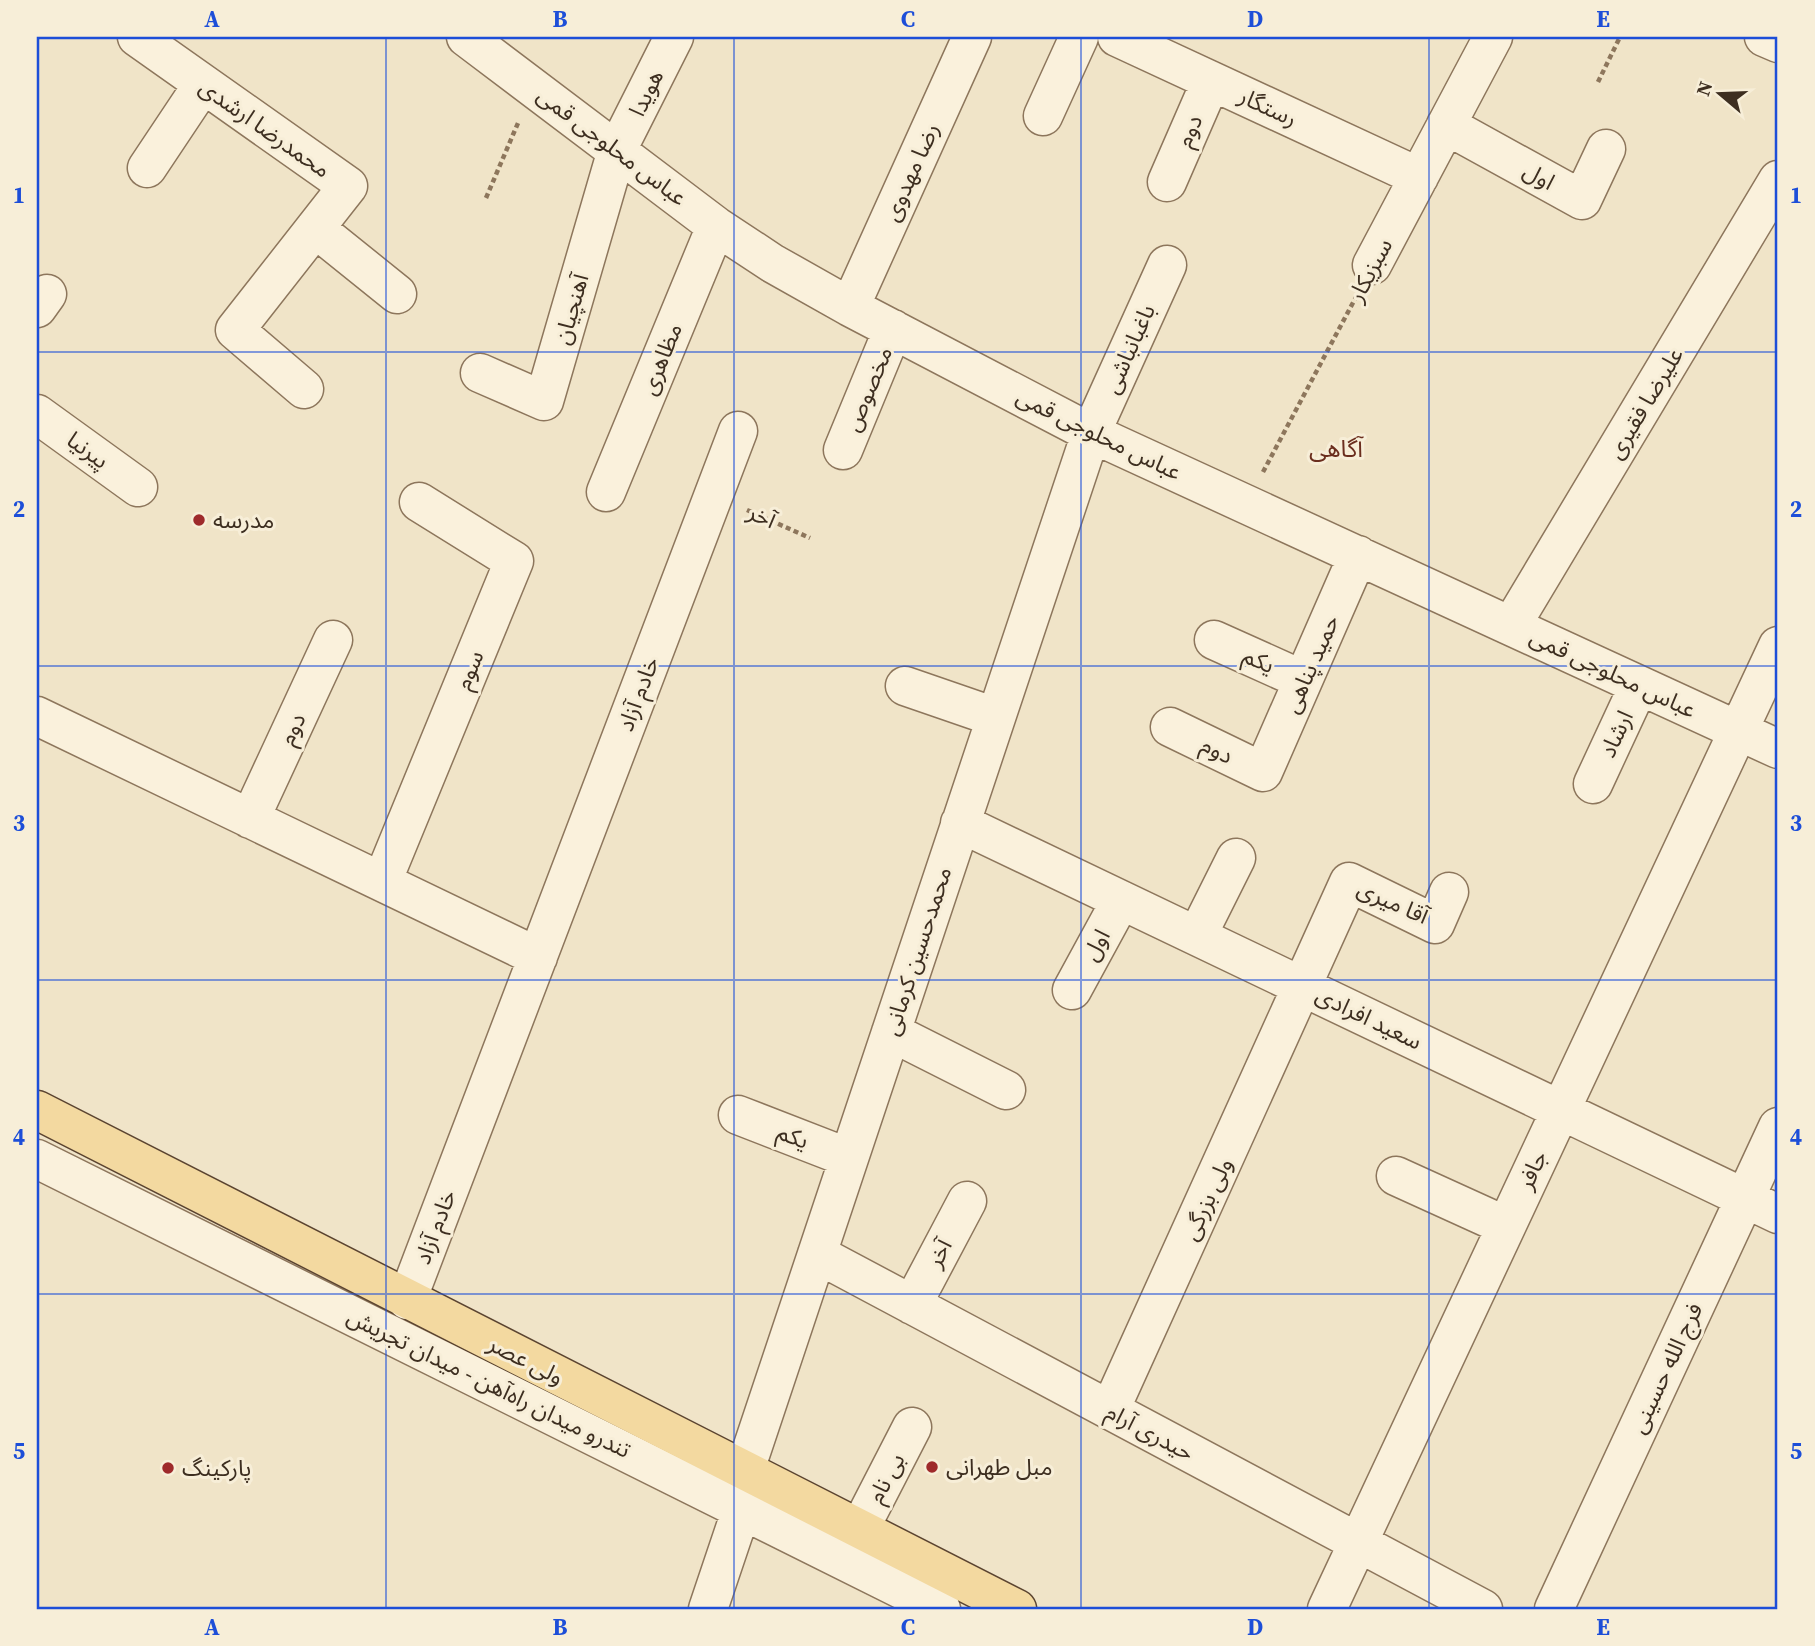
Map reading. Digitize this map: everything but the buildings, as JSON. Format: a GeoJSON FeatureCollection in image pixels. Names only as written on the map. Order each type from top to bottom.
{"type":"FeatureCollection","features":[{"type":"Feature","properties":{"kind":"main road","name":"ولی عصر"},"geometry":{"type":"LineString","coordinates":[[37,1110],[1017,1609]]}},
{"type":"Feature","properties":{"kind":"street","name":"محمدرضا ارشدی"},"geometry":{"type":"LineString","coordinates":[[137,37],[348,186],[235,330],[304,389]]}},
{"type":"Feature","properties":{"kind":"street","name":"عباس محلوجی قمی"},"geometry":{"type":"LineString","coordinates":[[466,37],[716,226],[772,263],[850,307],[1091,433],[1778,750]]}},
{"type":"Feature","properties":{"kind":"street","name":"هویدا"},"geometry":{"type":"LineString","coordinates":[[617,150],[674,37]]}},
{"type":"Feature","properties":{"kind":"street","name":"رضا مهدوی"},"geometry":{"type":"LineString","coordinates":[[850,307],[972,37]]}},
{"type":"Feature","properties":{"kind":"street"},"geometry":{"type":"LineString","coordinates":[[1043,116],[1079,37]]}},
{"type":"Feature","properties":{"kind":"street","name":"رستگار"},"geometry":{"type":"LineString","coordinates":[[1117,37],[1419,177]]}},
{"type":"Feature","properties":{"kind":"street","name":"سبزیکار"},"geometry":{"type":"LineString","coordinates":[[1373,265],[1493,37]]}},
{"type":"Feature","properties":{"kind":"street"},"geometry":{"type":"LineString","coordinates":[[1764,37],[1778,43]]}},
{"type":"Feature","properties":{"kind":"street","name":"دوم"},"geometry":{"type":"LineString","coordinates":[[1167,182],[1211,81]]}},
{"type":"Feature","properties":{"kind":"street"},"geometry":{"type":"LineString","coordinates":[[147,168],[203,84]]}},
{"type":"Feature","properties":{"kind":"street","name":"اول"},"geometry":{"type":"LineString","coordinates":[[1447,125],[1582,200],[1606,149]]}},
{"type":"Feature","properties":{"kind":"street","name":"آهنچیان"},"geometry":{"type":"LineString","coordinates":[[480,373],[544,401],[617,150]]}},
{"type":"Feature","properties":{"kind":"street","name":"علیرضا فقیری"},"geometry":{"type":"LineString","coordinates":[[1511,626],[1778,180]]}},
{"type":"Feature","properties":{"kind":"street","name":"مظاهری"},"geometry":{"type":"LineString","coordinates":[[606,492],[716,226]]}},
{"type":"Feature","properties":{"kind":"street"},"geometry":{"type":"LineString","coordinates":[[315,228],[397,294]]}},
{"type":"Feature","properties":{"kind":"street","name":"باغبانباشی"},"geometry":{"type":"LineString","coordinates":[[1091,433],[1167,265]]}},
{"type":"Feature","properties":{"kind":"street","name":"مخصوص"},"geometry":{"type":"LineString","coordinates":[[843,450],[893,329]]}},
{"type":"Feature","properties":{"kind":"street","name":"پیرنیا"},"geometry":{"type":"LineString","coordinates":[[37,414],[138,487]]}},
{"type":"Feature","properties":{"kind":"street","name":"خادم آزاد"},"geometry":{"type":"LineString","coordinates":[[407,1300],[738,431]]}},
{"type":"Feature","properties":{"kind":"street","name":"محمدحسین کرمانی"},"geometry":{"type":"LineString","coordinates":[[708,1609],[742,1508],[745,1470],[1091,433]]}},
{"type":"Feature","properties":{"kind":"street","name":"سوم"},"geometry":{"type":"LineString","coordinates":[[382,882],[514,561],[419,502]]}},
{"type":"Feature","properties":{"kind":"street","name":"حمید پناهی"},"geometry":{"type":"LineString","coordinates":[[1264,772],[1358,555]]}},
{"type":"Feature","properties":{"kind":"street","name":"دوم"},"geometry":{"type":"LineString","coordinates":[[250,819],[333,640]]}},
{"type":"Feature","properties":{"kind":"street","name":"یکم"},"geometry":{"type":"LineString","coordinates":[[1214,640],[1303,680]]}},
{"type":"Feature","properties":{"kind":"street","name":"جافر"},"geometry":{"type":"LineString","coordinates":[[1328,1609],[1736,730],[1778,646]]}},
{"type":"Feature","properties":{"kind":"street","name":"ارشاد"},"geometry":{"type":"LineString","coordinates":[[1593,783],[1639,685]]}},
{"type":"Feature","properties":{"kind":"street"},"geometry":{"type":"LineString","coordinates":[[905,686],[996,717]]}},
{"type":"Feature","properties":{"kind":"street"},"geometry":{"type":"LineString","coordinates":[[37,716],[538,957]]}},
{"type":"Feature","properties":{"kind":"street","name":"دوم"},"geometry":{"type":"LineString","coordinates":[[1170,727],[1264,772]]}},
{"type":"Feature","properties":{"kind":"street","name":"سعید افرادی"},"geometry":{"type":"LineString","coordinates":[[960,823],[1762,1206]]}},
{"type":"Feature","properties":{"kind":"street"},"geometry":{"type":"LineString","coordinates":[[1197,936],[1237,858]]}},
{"type":"Feature","properties":{"kind":"street","name":"آقا میری"},"geometry":{"type":"LineString","coordinates":[[1304,987],[1349,882],[1435,924],[1449,892]]}},
{"type":"Feature","properties":{"kind":"street","name":"اول"},"geometry":{"type":"LineString","coordinates":[[1072,990],[1121,900]]}},
{"type":"Feature","properties":{"kind":"street","name":"ولی بزرگی"},"geometry":{"type":"LineString","coordinates":[[1110,1410],[1304,987]]}},
{"type":"Feature","properties":{"kind":"street"},"geometry":{"type":"LineString","coordinates":[[891,1031],[1006,1090]]}},
{"type":"Feature","properties":{"kind":"street","name":"یکم"},"geometry":{"type":"LineString","coordinates":[[738,1115],[849,1158]]}},
{"type":"Feature","properties":{"kind":"street","name":"فرج الله حسینی"},"geometry":{"type":"LineString","coordinates":[[1554,1609],[1762,1206],[1778,1127]]}},
{"type":"Feature","properties":{"kind":"street","name":"تندرو میدان راه‌آهن - میدان تجریش"},"geometry":{"type":"LineString","coordinates":[[37,1159],[941,1609]]}},
{"type":"Feature","properties":{"kind":"street"},"geometry":{"type":"LineString","coordinates":[[1396,1176],[1506,1226]]}},
{"type":"Feature","properties":{"kind":"street","name":"آخر"},"geometry":{"type":"LineString","coordinates":[[912,1305],[967,1201]]}},
{"type":"Feature","properties":{"kind":"street","name":"حیدری آرام"},"geometry":{"type":"LineString","coordinates":[[817,1254],[1483,1609]]}},
{"type":"Feature","properties":{"kind":"street","name":"بی نام"},"geometry":{"type":"LineString","coordinates":[[859,1530],[912,1427]]}},
{"type":"Feature","properties":{"kind":"path"},"geometry":{"type":"LineString","coordinates":[[1598,82],[1620,37]]}},
{"type":"Feature","properties":{"kind":"path"},"geometry":{"type":"LineString","coordinates":[[486,198],[534,87]]}},
{"type":"Feature","properties":{"kind":"path","name":"سبزیکار"},"geometry":{"type":"LineString","coordinates":[[1246,504],[1373,265]]}},
{"type":"Feature","properties":{"kind":"path","name":"آخر"},"geometry":{"type":"LineString","coordinates":[[714,495],[810,538]]}},
{"type":"Feature","properties":{"kind":"place","name":"مدرسه"},"geometry":{"type":"Point","coordinates":[199,520]}},
{"type":"Feature","properties":{"kind":"place","name":"مبل طهرانی"},"geometry":{"type":"Point","coordinates":[932,1467]}},
{"type":"Feature","properties":{"kind":"place","name":"پارکینگ"},"geometry":{"type":"Point","coordinates":[168,1468]}},
{"type":"Feature","properties":{"kind":"district","name":"آگاهی"},"geometry":{"type":"Point","coordinates":[1336,448]}}]}
